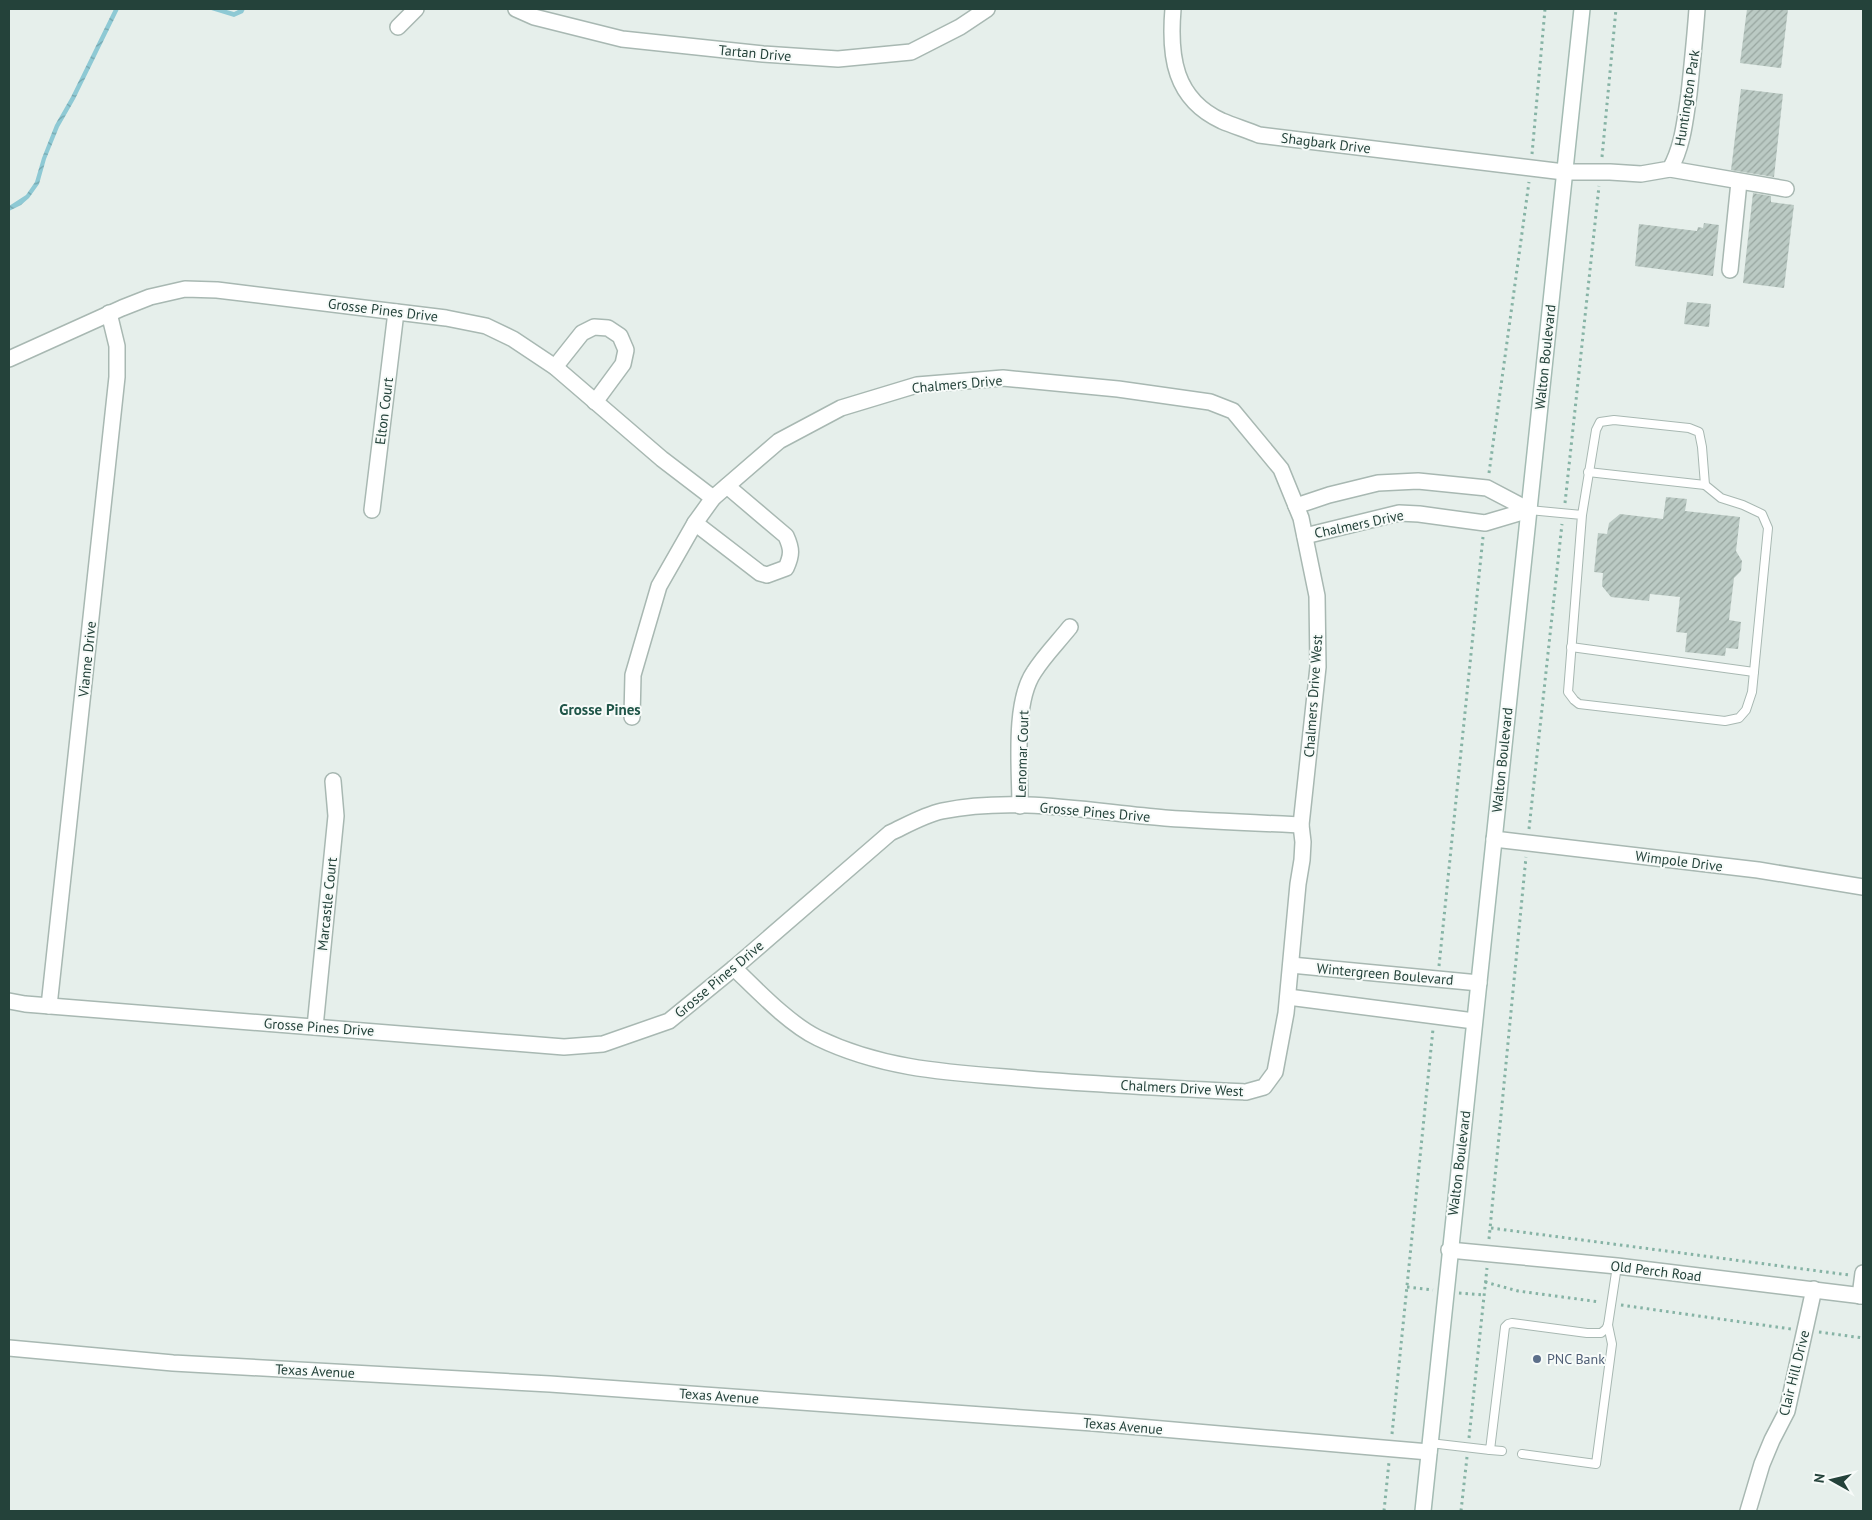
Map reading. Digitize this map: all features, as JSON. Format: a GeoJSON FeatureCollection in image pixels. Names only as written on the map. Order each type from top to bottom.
{"type":"FeatureCollection","features":[{"type":"Feature","properties":{"kind":"street"},"geometry":{"type":"LineString","coordinates":[[398,27],[416,9]]}},
{"type":"Feature","properties":{"kind":"street","name":"Tartan Drive"},"geometry":{"type":"LineString","coordinates":[[516,9],[534,17],[622,40],[764,54],[838,59],[911,52],[960,27],[987,9]]}},
{"type":"Feature","properties":{"kind":"street","name":"Shagbark Drive"},"geometry":{"type":"LineString","coordinates":[[1173,9],[1171,39],[1174,62],[1181,83],[1195,103],[1220,120],[1259,135],[1564,172]]}},
{"type":"Feature","properties":{"kind":"street","name":"Walton Boulevard"},"geometry":{"type":"LineString","coordinates":[[1422,1511],[1582,9]]}},
{"type":"Feature","properties":{"kind":"street","name":"Huntington Park"},"geometry":{"type":"LineString","coordinates":[[1670,169],[1677,157],[1684,128],[1695,47],[1697,9]]}},
{"type":"Feature","properties":{"kind":"street"},"geometry":{"type":"LineString","coordinates":[[1564,172],[1641,174],[1670,169],[1786,189]]}},
{"type":"Feature","properties":{"kind":"street"},"geometry":{"type":"LineString","coordinates":[[1730,270],[1739,182]]}},
{"type":"Feature","properties":{"kind":"street","name":"Grosse Pines Drive"},"geometry":{"type":"LineString","coordinates":[[9,359],[109,313],[150,297],[185,290],[217,290],[446,318],[486,326],[513,339],[555,367],[662,459],[713,498]]}},
{"type":"Feature","properties":{"kind":"street","name":"Elton Court"},"geometry":{"type":"LineString","coordinates":[[372,510],[396,312]]}},
{"type":"Feature","properties":{"kind":"street","name":"Vianne Drive"},"geometry":{"type":"LineString","coordinates":[[49,1006],[117,386],[117,346],[109,313]]}},
{"type":"Feature","properties":{"kind":"street"},"geometry":{"type":"LineString","coordinates":[[555,367],[582,333],[594,327],[608,328],[620,336],[626,350],[622,364],[595,402]]}},
{"type":"Feature","properties":{"kind":"street","name":"Chalmers Drive"},"geometry":{"type":"LineString","coordinates":[[632,717],[633,675],[659,586],[695,523],[713,498],[779,441],[841,408],[917,384],[1003,378],[1118,389],[1210,402],[1232,411],[1281,469],[1298,512]]}},
{"type":"Feature","properties":{"kind":"street"},"geometry":{"type":"LineString","coordinates":[[1298,512],[1329,495],[1378,483],[1418,481],[1487,488],[1529,510]]}},
{"type":"Feature","properties":{"kind":"street"},"geometry":{"type":"LineString","coordinates":[[695,523],[760,573],[767,575],[786,568],[791,558],[791,548],[786,536],[727,486]]}},
{"type":"Feature","properties":{"kind":"street","name":"Chalmers Drive"},"geometry":{"type":"LineString","coordinates":[[1305,536],[1399,513],[1485,523],[1529,510]]}},
{"type":"Feature","properties":{"kind":"street","name":"Chalmers Drive West"},"geometry":{"type":"LineString","coordinates":[[734,968],[783,1014],[816,1038],[864,1058],[932,1071],[1033,1080],[1246,1092],[1264,1087],[1275,1072],[1286,1013],[1302,860],[1303,842],[1301,825],[1318,667],[1318,596],[1298,512]]}},
{"type":"Feature","properties":{"kind":"street","name":"Lenomar Court"},"geometry":{"type":"LineString","coordinates":[[1020,806],[1020,731],[1024,696],[1033,673],[1070,627]]}},
{"type":"Feature","properties":{"kind":"street","name":"Marcastle Court"},"geometry":{"type":"LineString","coordinates":[[314,1027],[336,816],[333,781]]}},
{"type":"Feature","properties":{"kind":"street","name":"Grosse Pines Drive"},"geometry":{"type":"LineString","coordinates":[[9,1002],[564,1046],[603,1044],[669,1020],[734,968],[890,833],[915,820],[942,811],[998,804],[1165,818],[1301,825]]}},
{"type":"Feature","properties":{"kind":"street","name":"Wimpole Drive"},"geometry":{"type":"LineString","coordinates":[[1494,839],[1758,870],[1863,887]]}},
{"type":"Feature","properties":{"kind":"street","name":"Wintergreen Boulevard"},"geometry":{"type":"LineString","coordinates":[[1291,965],[1479,983]]}},
{"type":"Feature","properties":{"kind":"street"},"geometry":{"type":"LineString","coordinates":[[1288,997],[1474,1020]]}},
{"type":"Feature","properties":{"kind":"street","name":"Old Perch Road"},"geometry":{"type":"LineString","coordinates":[[1449,1250],[1617,1266],[1862,1296]]}},
{"type":"Feature","properties":{"kind":"street"},"geometry":{"type":"LineString","coordinates":[[1862,1296],[1863,1273]]}},
{"type":"Feature","properties":{"kind":"street","name":"Clair Hill Drive"},"geometry":{"type":"LineString","coordinates":[[1748,1511],[1762,1464],[1787,1411],[1814,1289]]}},
{"type":"Feature","properties":{"kind":"street","name":"Texas Avenue"},"geometry":{"type":"LineString","coordinates":[[9,1348],[173,1363],[550,1384],[1083,1422],[1390,1448],[1429,1447]]}},
{"type":"Feature","properties":{"kind":"lane"},"geometry":{"type":"LineString","coordinates":[[1588,472],[1705,485],[1721,498],[1762,514],[1768,528],[1752,692],[1746,710],[1739,718],[1725,721],[1579,704],[1568,692],[1582,515],[1588,472],[1596,430],[1600,422],[1614,420],[1689,428],[1698,432],[1702,447],[1705,485]]}},
{"type":"Feature","properties":{"kind":"lane"},"geometry":{"type":"LineString","coordinates":[[1529,510],[1582,515]]}},
{"type":"Feature","properties":{"kind":"lane"},"geometry":{"type":"LineString","coordinates":[[1572,647],[1754,672]]}},
{"type":"Feature","properties":{"kind":"lane"},"geometry":{"type":"LineString","coordinates":[[1522,1454],[1596,1464],[1612,1344],[1608,1325],[1617,1266]]}},
{"type":"Feature","properties":{"kind":"lane"},"geometry":{"type":"LineString","coordinates":[[1490,1450],[1504,1333],[1508,1324],[1587,1333],[1601,1333],[1608,1325]]}},
{"type":"Feature","properties":{"kind":"lane"},"geometry":{"type":"LineString","coordinates":[[1429,1447],[1468,1447],[1502,1451]]}},
{"type":"Feature","properties":{"kind":"path"},"geometry":{"type":"LineString","coordinates":[[1487,488],[1531,168],[1545,9]]}},
{"type":"Feature","properties":{"kind":"path"},"geometry":{"type":"LineString","coordinates":[[1461,1511],[1528,843],[1616,9]]}},
{"type":"Feature","properties":{"kind":"path"},"geometry":{"type":"LineString","coordinates":[[1437,979],[1485,523]]}},
{"type":"Feature","properties":{"kind":"path"},"geometry":{"type":"LineString","coordinates":[[1384,1511],[1434,1015]]}},
{"type":"Feature","properties":{"kind":"path"},"geometry":{"type":"LineString","coordinates":[[1490,1228],[1833,1273]]}},
{"type":"Feature","properties":{"kind":"path"},"geometry":{"type":"LineString","coordinates":[[1485,1282],[1518,1290],[1785,1328]]}},
{"type":"Feature","properties":{"kind":"path"},"geometry":{"type":"LineString","coordinates":[[1823,1332],[1863,1338]]}},
{"type":"Feature","properties":{"kind":"water"},"geometry":{"type":"Polygon","coordinates":[[[114,9],[119,9],[75,99],[59,127],[46,159],[39,184],[29,198],[21,205],[9,211],[9,206],[26,195],[35,182],[55,125],[71,97],[114,9]]]}},
{"type":"Feature","properties":{"kind":"water"},"geometry":{"type":"Polygon","coordinates":[[[208,9],[223,9],[234,12],[245,9],[243,13],[234,17],[208,9]]]}},
{"type":"Feature","properties":{"kind":"building"},"geometry":{"type":"Polygon","coordinates":[[[1747,9],[1788,9],[1781,68],[1740,63],[1747,9]]]}},
{"type":"Feature","properties":{"kind":"building"},"geometry":{"type":"Polygon","coordinates":[[[1741,89],[1783,94],[1774,177],[1731,170],[1741,89]]]}},
{"type":"Feature","properties":{"kind":"building"},"geometry":{"type":"Polygon","coordinates":[[[1753,193],[1771,196],[1771,202],[1794,205],[1784,288],[1743,283],[1753,193]]]}},
{"type":"Feature","properties":{"kind":"building"},"geometry":{"type":"Polygon","coordinates":[[[1704,223],[1719,225],[1713,276],[1635,266],[1639,224],[1697,231],[1698,227],[1703,228],[1704,223]]]}},
{"type":"Feature","properties":{"kind":"building"},"geometry":{"type":"Polygon","coordinates":[[[1687,302],[1711,304],[1709,327],[1684,324],[1687,302]]]}},
{"type":"Feature","properties":{"kind":"building"},"geometry":{"type":"Polygon","coordinates":[[[1666,497],[1687,499],[1685,511],[1740,517],[1736,551],[1742,561],[1741,571],[1734,578],[1729,620],[1741,622],[1738,649],[1726,648],[1725,656],[1685,652],[1687,633],[1676,632],[1680,597],[1650,594],[1649,601],[1611,597],[1602,586],[1603,573],[1594,572],[1598,533],[1607,534],[1609,523],[1620,514],[1663,519],[1666,497]]]}},
{"type":"Feature","properties":{"kind":"place","name":"PNC Bank"},"geometry":{"type":"Point","coordinates":[1537,1359]}},
{"type":"Feature","properties":{"kind":"district","name":"Grosse Pines"},"geometry":{"type":"Point","coordinates":[600,710]}}]}
